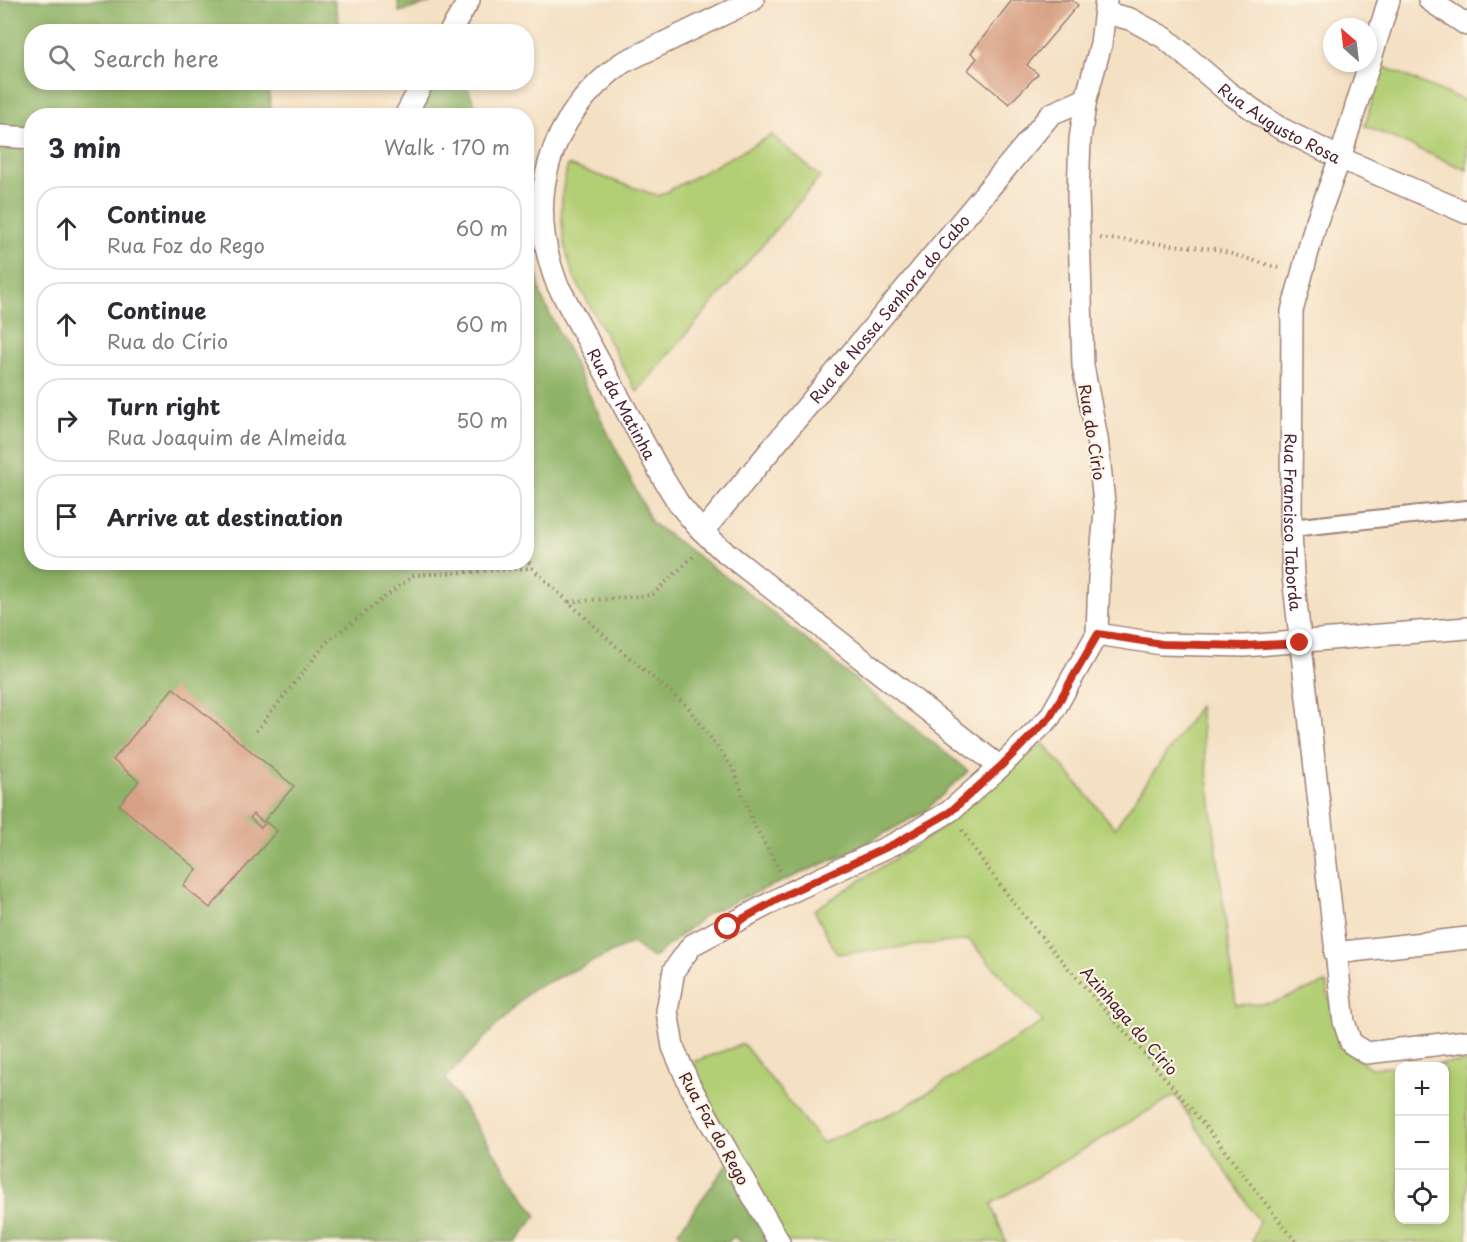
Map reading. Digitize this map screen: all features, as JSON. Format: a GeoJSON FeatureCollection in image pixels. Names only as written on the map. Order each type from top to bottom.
{"type":"FeatureCollection","features":[{"type":"Feature","properties":{"kind":"street"},"geometry":{"type":"LineString","coordinates":[[455,24],[469,0]]}},
{"type":"Feature","properties":{"kind":"street","name":"Rua da Matinha"},"geometry":{"type":"LineString","coordinates":[[753,0],[622,63],[604,76],[574,110],[562,130],[546,173],[542,218],[549,263],[557,284],[663,478],[680,504],[707,535],[744,568],[1000,767]]}},
{"type":"Feature","properties":{"kind":"street","name":"Rua Francisco Taborda"},"geometry":{"type":"LineString","coordinates":[[1389,0],[1340,158],[1315,226],[1292,311],[1291,528],[1293,576],[1335,952],[1344,1022],[1351,1044],[1367,1053],[1467,1041]]}},
{"type":"Feature","properties":{"kind":"street"},"geometry":{"type":"LineString","coordinates":[[1429,0],[1467,25]]}},
{"type":"Feature","properties":{"kind":"street","name":"Rua Augusto Rosa"},"geometry":{"type":"LineString","coordinates":[[1106,7],[1165,38],[1213,79],[1278,127],[1340,158],[1467,213]]}},
{"type":"Feature","properties":{"kind":"street","name":"Rua do Círio"},"geometry":{"type":"LineString","coordinates":[[950,812],[1000,767],[1050,717],[1098,634],[1099,578],[1105,512],[1096,438],[1083,366],[1079,235],[1080,139],[1086,99],[1101,44],[1106,7]]}},
{"type":"Feature","properties":{"kind":"street"},"geometry":{"type":"LineString","coordinates":[[409,108],[419,90]]}},
{"type":"Feature","properties":{"kind":"street","name":"Rua de Nossa Senhora do Cabo"},"geometry":{"type":"LineString","coordinates":[[707,535],[1052,114],[1086,99]]}},
{"type":"Feature","properties":{"kind":"street"},"geometry":{"type":"LineString","coordinates":[[0,136],[24,138]]}},
{"type":"Feature","properties":{"kind":"street"},"geometry":{"type":"LineString","coordinates":[[1291,528],[1467,509]]}},
{"type":"Feature","properties":{"kind":"street"},"geometry":{"type":"LineString","coordinates":[[1098,634],[1162,644],[1244,646],[1467,628]]}},
{"type":"Feature","properties":{"kind":"street","name":"Rua Foz do Rego"},"geometry":{"type":"LineString","coordinates":[[779,1242],[690,1086],[673,1047],[666,1011],[674,970],[692,945],[791,892],[898,842],[950,812]]}},
{"type":"Feature","properties":{"kind":"street"},"geometry":{"type":"LineString","coordinates":[[1335,952],[1467,938]]}},
{"type":"Feature","properties":{"kind":"path"},"geometry":{"type":"LineString","coordinates":[[1079,235],[1215,249],[1302,274]]}},
{"type":"Feature","properties":{"kind":"path"},"geometry":{"type":"LineString","coordinates":[[568,602],[652,595],[707,535]]}},
{"type":"Feature","properties":{"kind":"path"},"geometry":{"type":"LineString","coordinates":[[256,731],[328,641],[414,575],[498,570]]}},
{"type":"Feature","properties":{"kind":"path"},"geometry":{"type":"LineString","coordinates":[[534,570],[619,649],[687,706],[734,770],[754,825],[791,892]]}},
{"type":"Feature","properties":{"kind":"path","name":"Azinhaga do Círio"},"geometry":{"type":"LineString","coordinates":[[950,812],[980,858],[1052,949],[1167,1080],[1296,1242]]}},
{"type":"Feature","properties":{"kind":"green space"},"geometry":{"type":"Polygon","coordinates":[[[0,0],[334,0],[339,24],[24,24],[24,90],[268,90],[271,108],[24,108],[24,570],[534,570],[534,258],[541,296],[652,523],[747,592],[968,771],[924,812],[846,854],[708,913],[653,958],[632,943],[531,990],[445,1079],[537,1216],[515,1242],[0,1242],[0,0]]]}},
{"type":"Feature","properties":{"kind":"green space"},"geometry":{"type":"Polygon","coordinates":[[[398,0],[441,0],[399,12],[398,0]]]}},
{"type":"Feature","properties":{"kind":"green space"},"geometry":{"type":"Polygon","coordinates":[[[1382,66],[1467,102],[1467,170],[1365,126],[1382,66]]]}},
{"type":"Feature","properties":{"kind":"green space"},"geometry":{"type":"Polygon","coordinates":[[[432,90],[468,90],[477,108],[421,108],[432,90]]]}},
{"type":"Feature","properties":{"kind":"green space"},"geometry":{"type":"Polygon","coordinates":[[[772,135],[820,177],[637,392],[574,277],[569,263],[563,235],[561,207],[568,165],[659,196],[772,135]]]}},
{"type":"Feature","properties":{"kind":"green space"},"geometry":{"type":"Polygon","coordinates":[[[1199,706],[1236,1005],[1272,1003],[1326,983],[1339,1046],[1371,1068],[1395,1066],[1395,1224],[1449,1224],[1449,1063],[1467,1062],[1467,1242],[1252,1242],[1259,1221],[1175,1095],[991,1204],[1006,1242],[779,1242],[690,1063],[743,1044],[822,1143],[901,1109],[1043,1022],[969,940],[837,954],[814,910],[938,831],[1043,743],[1115,828],[1199,706]]]}},
{"type":"Feature","properties":{"kind":"green space"},"geometry":{"type":"Polygon","coordinates":[[[732,1158],[779,1242],[739,1242],[734,1236],[729,1242],[689,1242],[678,1232],[732,1158]]]}},
{"type":"Feature","properties":{"kind":"building"},"geometry":{"type":"Polygon","coordinates":[[[1012,0],[1072,0],[1078,5],[1027,65],[1038,74],[1009,104],[968,70],[977,58],[971,53],[1012,0]]]}},
{"type":"Feature","properties":{"kind":"building"},"geometry":{"type":"Polygon","coordinates":[[[173,688],[294,786],[263,822],[253,814],[250,818],[261,828],[266,822],[277,831],[210,908],[183,886],[197,869],[119,805],[139,781],[113,760],[173,688]]]}},
{"type":"Feature","properties":{"kind":"route"},"geometry":{"type":"LineString","coordinates":[[728,927],[791,892],[898,842],[950,812],[1000,767],[1050,717],[1098,634],[1162,644],[1244,646],[1300,643]]}}]}
